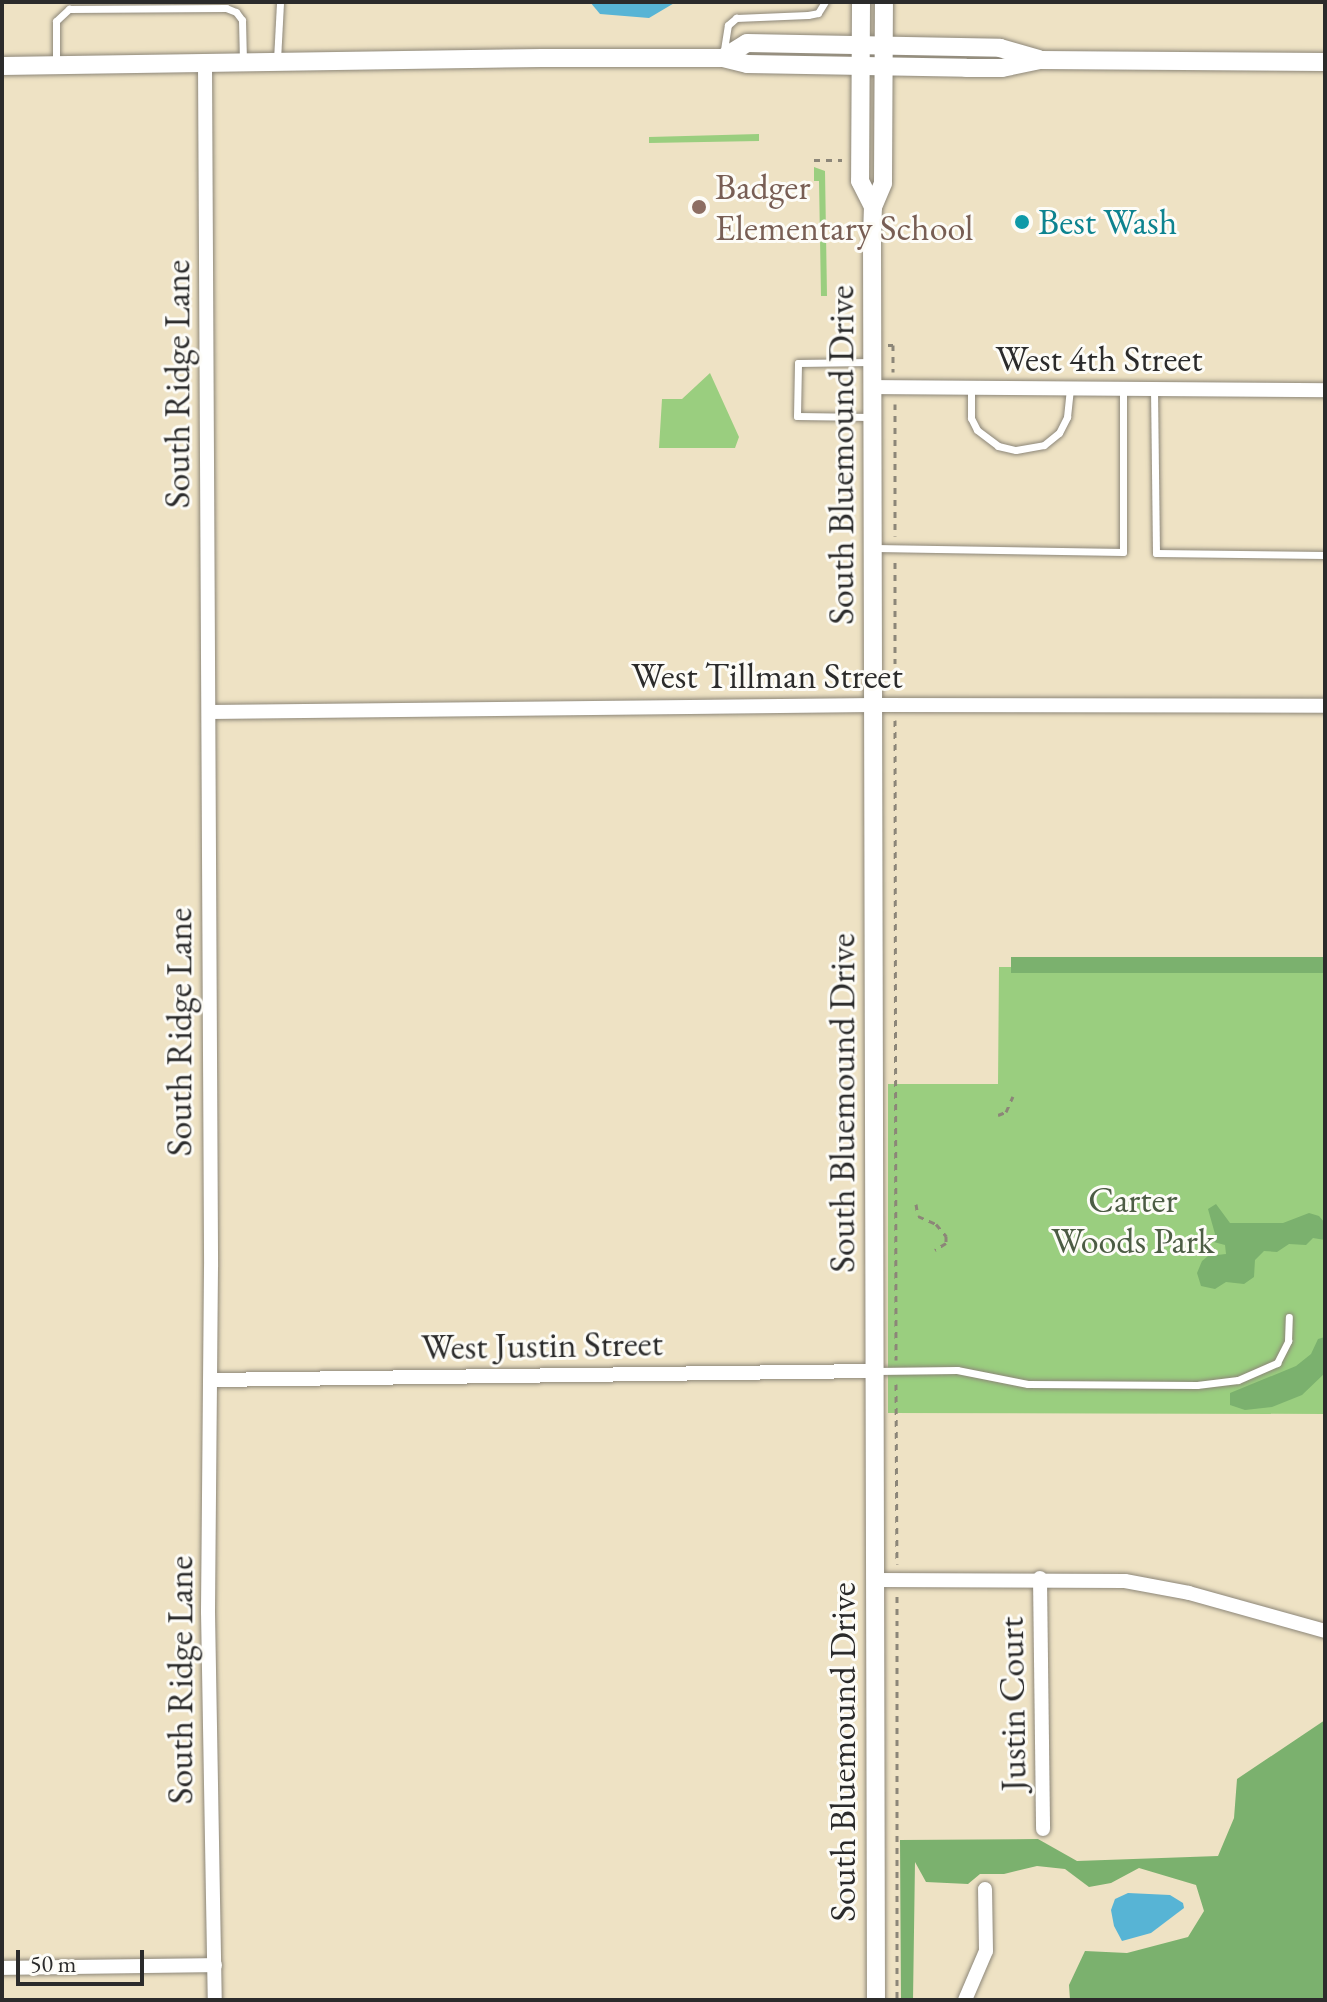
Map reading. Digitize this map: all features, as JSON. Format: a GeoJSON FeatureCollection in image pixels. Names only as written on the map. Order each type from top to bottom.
{"type":"FeatureCollection","features":[{"type":"Feature","properties":{"kind":"main road","name":"South Bluemound Drive"},"geometry":{"type":"LineString","coordinates":[[861,2],[860,181],[873,207]]}},
{"type":"Feature","properties":{"kind":"main road","name":"South Bluemound Drive"},"geometry":{"type":"LineString","coordinates":[[876,2000],[872,387],[873,207],[883,183],[884,2]]}},
{"type":"Feature","properties":{"kind":"main road"},"geometry":{"type":"LineString","coordinates":[[723,58],[747,43],[1000,48],[1040,60]]}},
{"type":"Feature","properties":{"kind":"main road"},"geometry":{"type":"LineString","coordinates":[[2,66],[723,58],[747,64],[1002,68],[1040,60],[1325,62]]}},
{"type":"Feature","properties":{"kind":"street","name":"South Ridge Lane"},"geometry":{"type":"LineString","coordinates":[[205,64],[209,712],[208,1625],[215,2000]]}},
{"type":"Feature","properties":{"kind":"street","name":"West 4th Street"},"geometry":{"type":"LineString","coordinates":[[872,387],[1325,390]]}},
{"type":"Feature","properties":{"kind":"street","name":"West Tillman Street"},"geometry":{"type":"LineString","coordinates":[[209,712],[873,705],[1325,706]]}},
{"type":"Feature","properties":{"kind":"street","name":"West Justin Street"},"geometry":{"type":"LineString","coordinates":[[210,1380],[874,1371]]}},
{"type":"Feature","properties":{"kind":"street"},"geometry":{"type":"LineString","coordinates":[[874,1580],[1040,1578],[1150,1585],[1325,1631]]}},
{"type":"Feature","properties":{"kind":"street","name":"Justin Court"},"geometry":{"type":"LineString","coordinates":[[1040,1578],[1043,1829]]}},
{"type":"Feature","properties":{"kind":"street"},"geometry":{"type":"LineString","coordinates":[[965,2000],[986,1951],[985,1889]]}},
{"type":"Feature","properties":{"kind":"street"},"geometry":{"type":"LineString","coordinates":[[2,1968],[215,1965]]}},
{"type":"Feature","properties":{"kind":"lane"},"geometry":{"type":"LineString","coordinates":[[276,63],[280,2]]}},
{"type":"Feature","properties":{"kind":"lane"},"geometry":{"type":"LineString","coordinates":[[723,58],[728,25],[736,18],[808,15],[818,13],[825,2]]}},
{"type":"Feature","properties":{"kind":"lane"},"geometry":{"type":"LineString","coordinates":[[56,66],[56,21],[69,9],[226,8],[236,12],[242,20],[243,64]]}},
{"type":"Feature","properties":{"kind":"lane"},"geometry":{"type":"LineString","coordinates":[[872,417],[797,416],[797,376],[798,363],[873,362]]}},
{"type":"Feature","properties":{"kind":"lane"},"geometry":{"type":"LineString","coordinates":[[971,388],[971,418],[977,430],[998,446],[1016,450],[1044,445],[1059,433],[1067,417],[1070,389]]}},
{"type":"Feature","properties":{"kind":"lane"},"geometry":{"type":"LineString","coordinates":[[873,548],[1123,552],[1123,389]]}},
{"type":"Feature","properties":{"kind":"lane"},"geometry":{"type":"LineString","coordinates":[[1154,389],[1156,553],[1325,555]]}},
{"type":"Feature","properties":{"kind":"lane"},"geometry":{"type":"LineString","coordinates":[[874,1371],[957,1370],[1028,1384],[1197,1385],[1238,1380],[1277,1363],[1288,1341],[1289,1317]]}},
{"type":"Feature","properties":{"kind":"path"},"geometry":{"type":"LineString","coordinates":[[814,160],[842,160]]}},
{"type":"Feature","properties":{"kind":"path"},"geometry":{"type":"LineString","coordinates":[[887,345],[893,345],[893,369]]}},
{"type":"Feature","properties":{"kind":"path"},"geometry":{"type":"LineString","coordinates":[[895,402],[897,2000]]}},
{"type":"Feature","properties":{"kind":"path"},"geometry":{"type":"LineString","coordinates":[[998,1115],[1006,1112],[1013,1096]]}},
{"type":"Feature","properties":{"kind":"path"},"geometry":{"type":"LineString","coordinates":[[916,1204],[918,1216],[936,1224],[946,1236],[946,1243],[935,1250]]}},
{"type":"Feature","properties":{"kind":"green space"},"geometry":{"type":"Polygon","coordinates":[[[759,134],[759,141],[649,143],[649,137],[759,134]]]}},
{"type":"Feature","properties":{"kind":"green space"},"geometry":{"type":"Polygon","coordinates":[[[814,167],[825,171],[827,296],[821,296],[819,181],[814,181],[814,167]]]}},
{"type":"Feature","properties":{"kind":"green space"},"geometry":{"type":"Polygon","coordinates":[[[710,373],[739,437],[735,448],[659,448],[662,399],[682,399],[710,373]]]}},
{"type":"Feature","properties":{"kind":"green space"},"geometry":{"type":"Polygon","coordinates":[[[1011,957],[1325,957],[1325,973],[1011,973],[1011,957]]]}},
{"type":"Feature","properties":{"kind":"green space","name":"Carter Woods Park"},"geometry":{"type":"Polygon","coordinates":[[[1325,965],[1325,1414],[888,1413],[888,1084],[998,1084],[999,967],[1325,965]]]}},
{"type":"Feature","properties":{"kind":"green space"},"geometry":{"type":"Polygon","coordinates":[[[1216,1204],[1230,1223],[1283,1223],[1309,1213],[1319,1216],[1325,1223],[1325,1240],[1313,1238],[1306,1245],[1289,1244],[1277,1252],[1264,1251],[1255,1260],[1254,1277],[1244,1284],[1226,1282],[1215,1289],[1201,1286],[1197,1273],[1202,1261],[1208,1256],[1226,1254],[1225,1245],[1210,1241],[1215,1234],[1208,1209],[1216,1204]]]}},
{"type":"Feature","properties":{"kind":"green space"},"geometry":{"type":"Polygon","coordinates":[[[1325,1337],[1325,1373],[1302,1395],[1272,1407],[1245,1410],[1230,1405],[1230,1393],[1296,1366],[1311,1354],[1318,1339],[1325,1337]]]}},
{"type":"Feature","properties":{"kind":"green space"},"geometry":{"type":"Polygon","coordinates":[[[1325,1720],[1325,2000],[1070,2000],[1069,1985],[1085,1951],[1127,1953],[1188,1937],[1204,1911],[1196,1885],[1139,1868],[1111,1883],[1089,1887],[1065,1869],[1037,1866],[1004,1874],[980,1874],[968,1884],[926,1882],[915,1862],[913,2000],[901,2000],[900,1840],[1038,1839],[1077,1861],[1218,1856],[1234,1818],[1237,1779],[1325,1720]]]}},
{"type":"Feature","properties":{"kind":"water"},"geometry":{"type":"Polygon","coordinates":[[[590,2],[676,2],[649,18],[600,14],[590,2]]]}},
{"type":"Feature","properties":{"kind":"water"},"geometry":{"type":"Polygon","coordinates":[[[1128,1893],[1170,1895],[1183,1903],[1184,1908],[1151,1933],[1122,1941],[1114,1926],[1111,1910],[1115,1899],[1128,1893]]]}},
{"type":"Feature","properties":{"kind":"place","name":"Badger Elementary School"},"geometry":{"type":"Point","coordinates":[699,207]}},
{"type":"Feature","properties":{"kind":"place","name":"Best Wash"},"geometry":{"type":"Point","coordinates":[1022,222]}}]}
